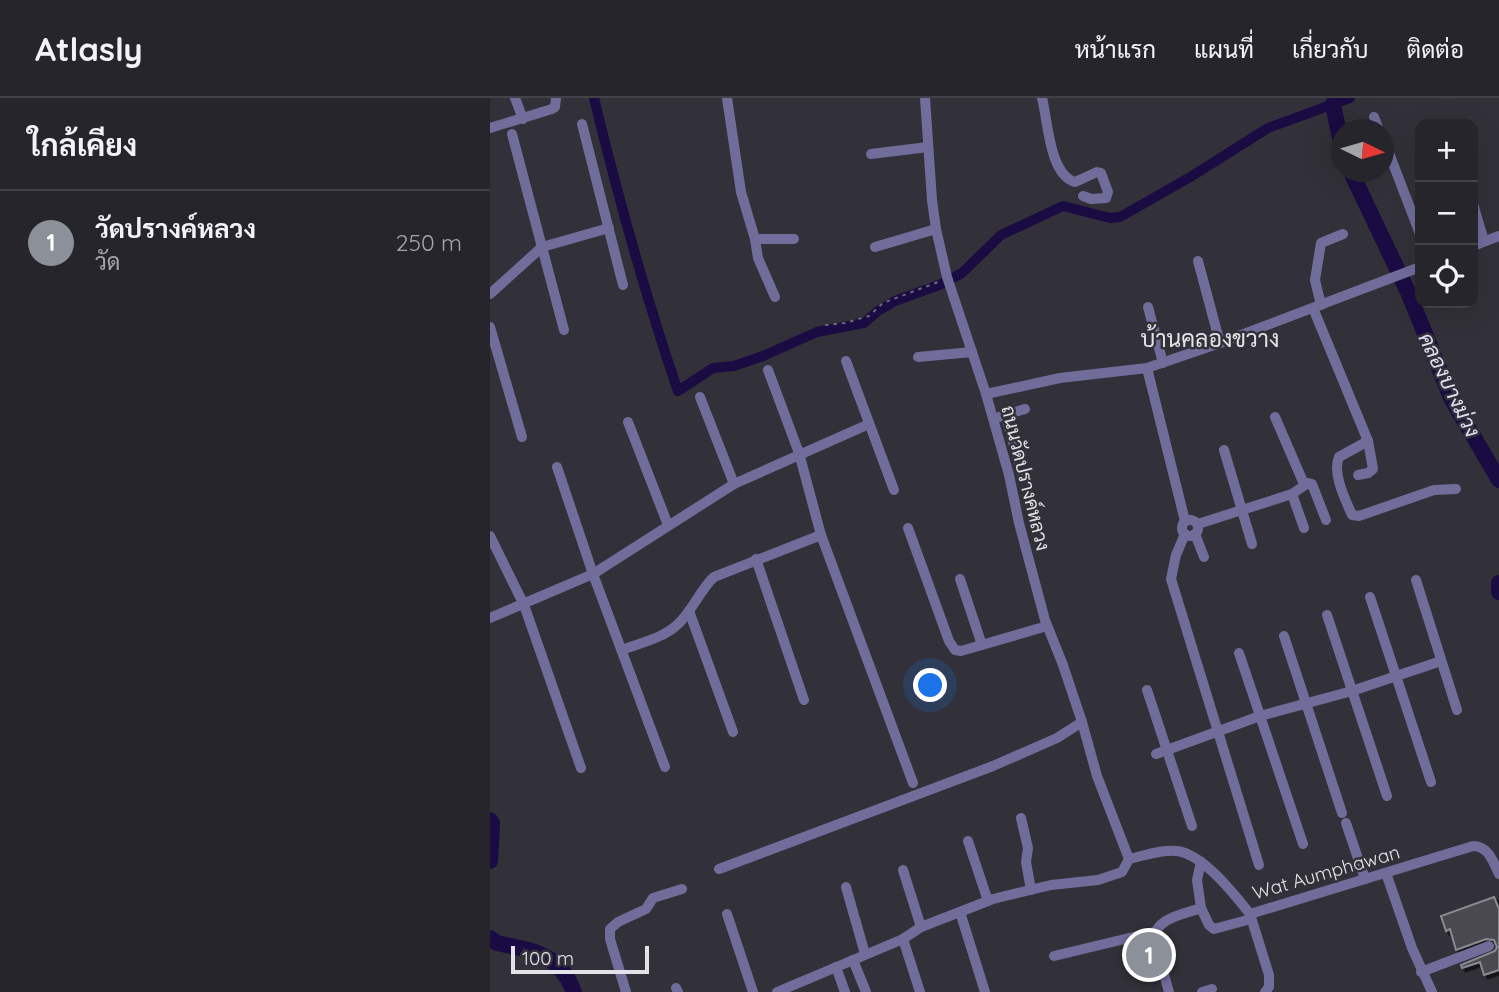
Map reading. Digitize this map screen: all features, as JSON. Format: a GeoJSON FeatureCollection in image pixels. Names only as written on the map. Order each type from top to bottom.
{"type":"FeatureCollection","features":[{"type":"Feature","properties":{"kind":"street"},"geometry":{"type":"LineString","coordinates":[[515,98],[523,119]]}},
{"type":"Feature","properties":{"kind":"street"},"geometry":{"type":"LineString","coordinates":[[490,128],[552,109],[555,107],[556,98]]}},
{"type":"Feature","properties":{"kind":"street"},"geometry":{"type":"LineString","coordinates":[[727,98],[741,192],[761,268],[775,297]]}},
{"type":"Feature","properties":{"kind":"street","name":"ถนนวัดปรางค์หลวง"},"geometry":{"type":"LineString","coordinates":[[925,98],[936,229],[947,276],[986,394],[1047,626],[1082,722],[1097,776],[1129,859]]}},
{"type":"Feature","properties":{"kind":"street"},"geometry":{"type":"LineString","coordinates":[[1042,98],[1054,157],[1063,176],[1075,182],[1097,172],[1101,173],[1108,192],[1105,198],[1091,199],[1083,196]]}},
{"type":"Feature","properties":{"kind":"street"},"geometry":{"type":"LineString","coordinates":[[582,124],[623,285]]}},
{"type":"Feature","properties":{"kind":"street"},"geometry":{"type":"LineString","coordinates":[[512,134],[564,330]]}},
{"type":"Feature","properties":{"kind":"street"},"geometry":{"type":"LineString","coordinates":[[871,154],[928,147]]}},
{"type":"Feature","properties":{"kind":"street"},"geometry":{"type":"LineString","coordinates":[[1394,162],[1415,210]]}},
{"type":"Feature","properties":{"kind":"street"},"geometry":{"type":"LineString","coordinates":[[1478,221],[1484,242]]}},
{"type":"Feature","properties":{"kind":"street"},"geometry":{"type":"LineString","coordinates":[[490,294],[542,247],[609,228]]}},
{"type":"Feature","properties":{"kind":"street"},"geometry":{"type":"LineString","coordinates":[[875,247],[936,229]]}},
{"type":"Feature","properties":{"kind":"street"},"geometry":{"type":"LineString","coordinates":[[1343,234],[1321,243],[1315,280],[1317,306],[1368,441],[1373,469],[1358,475]]}},
{"type":"Feature","properties":{"kind":"street"},"geometry":{"type":"LineString","coordinates":[[1476,245],[1499,236]]}},
{"type":"Feature","properties":{"kind":"street"},"geometry":{"type":"LineString","coordinates":[[755,239],[794,239]]}},
{"type":"Feature","properties":{"kind":"street"},"geometry":{"type":"LineString","coordinates":[[1198,261],[1220,343]]}},
{"type":"Feature","properties":{"kind":"street"},"geometry":{"type":"LineString","coordinates":[[986,394],[1060,378],[1147,368],[1415,269]]}},
{"type":"Feature","properties":{"kind":"street"},"geometry":{"type":"LineString","coordinates":[[1148,307],[1163,363]]}},
{"type":"Feature","properties":{"kind":"street"},"geometry":{"type":"LineString","coordinates":[[490,327],[522,437]]}},
{"type":"Feature","properties":{"kind":"street"},"geometry":{"type":"LineString","coordinates":[[918,357],[972,352]]}},
{"type":"Feature","properties":{"kind":"street"},"geometry":{"type":"LineString","coordinates":[[846,361],[894,490]]}},
{"type":"Feature","properties":{"kind":"street"},"geometry":{"type":"LineString","coordinates":[[1147,368],[1185,521],[1182,527],[1193,531],[1204,556]]}},
{"type":"Feature","properties":{"kind":"street"},"geometry":{"type":"LineString","coordinates":[[768,370],[799,453],[821,535],[913,783]]}},
{"type":"Feature","properties":{"kind":"street"},"geometry":{"type":"LineString","coordinates":[[700,397],[733,484]]}},
{"type":"Feature","properties":{"kind":"street"},"geometry":{"type":"LineString","coordinates":[[993,419],[1025,409]]}},
{"type":"Feature","properties":{"kind":"street"},"geometry":{"type":"LineString","coordinates":[[1006,416],[1021,471]]}},
{"type":"Feature","properties":{"kind":"street"},"geometry":{"type":"LineString","coordinates":[[1275,417],[1304,484]]}},
{"type":"Feature","properties":{"kind":"street"},"geometry":{"type":"LineString","coordinates":[[628,422],[668,525]]}},
{"type":"Feature","properties":{"kind":"street"},"geometry":{"type":"LineString","coordinates":[[490,618],[593,574],[733,484],[799,453],[869,425]]}},
{"type":"Feature","properties":{"kind":"street"},"geometry":{"type":"LineString","coordinates":[[1368,441],[1339,457],[1337,461],[1341,484],[1352,514],[1359,516],[1434,490],[1456,489]]}},
{"type":"Feature","properties":{"kind":"street"},"geometry":{"type":"LineString","coordinates":[[1224,450],[1252,544]]}},
{"type":"Feature","properties":{"kind":"street"},"geometry":{"type":"LineString","coordinates":[[557,467],[593,574],[665,767]]}},
{"type":"Feature","properties":{"kind":"street"},"geometry":{"type":"LineString","coordinates":[[1259,864],[1171,579],[1176,555],[1193,531],[1292,494],[1304,484],[1312,484],[1326,520]]}},
{"type":"Feature","properties":{"kind":"street"},"geometry":{"type":"LineString","coordinates":[[1292,494],[1304,528]]}},
{"type":"Feature","properties":{"kind":"street"},"geometry":{"type":"LineString","coordinates":[[908,528],[952,648],[961,651],[1047,626]]}},
{"type":"Feature","properties":{"kind":"street"},"geometry":{"type":"LineString","coordinates":[[622,650],[669,631],[679,624],[703,587],[714,577],[821,535]]}},
{"type":"Feature","properties":{"kind":"street"},"geometry":{"type":"LineString","coordinates":[[490,536],[524,605],[581,768]]}},
{"type":"Feature","properties":{"kind":"street"},"geometry":{"type":"LineString","coordinates":[[756,559],[804,701]]}},
{"type":"Feature","properties":{"kind":"street"},"geometry":{"type":"LineString","coordinates":[[960,579],[982,645]]}},
{"type":"Feature","properties":{"kind":"street"},"geometry":{"type":"LineString","coordinates":[[1416,580],[1457,710]]}},
{"type":"Feature","properties":{"kind":"street"},"geometry":{"type":"LineString","coordinates":[[1370,597],[1431,782]]}},
{"type":"Feature","properties":{"kind":"street"},"geometry":{"type":"LineString","coordinates":[[689,611],[733,732]]}},
{"type":"Feature","properties":{"kind":"street"},"geometry":{"type":"LineString","coordinates":[[1327,615],[1387,796]]}},
{"type":"Feature","properties":{"kind":"street"},"geometry":{"type":"LineString","coordinates":[[1284,636],[1365,879]]}},
{"type":"Feature","properties":{"kind":"street"},"geometry":{"type":"LineString","coordinates":[[1239,653],[1303,844]]}},
{"type":"Feature","properties":{"kind":"street"},"geometry":{"type":"LineString","coordinates":[[1161,752],[1260,716],[1352,691],[1441,661]]}},
{"type":"Feature","properties":{"kind":"street"},"geometry":{"type":"LineString","coordinates":[[1147,690],[1161,752],[1192,826]]}},
{"type":"Feature","properties":{"kind":"street"},"geometry":{"type":"LineString","coordinates":[[719,869],[993,766],[1057,738],[1082,722]]}},
{"type":"Feature","properties":{"kind":"street"},"geometry":{"type":"LineString","coordinates":[[1021,818],[1028,848],[1026,862],[1031,890]]}},
{"type":"Feature","properties":{"kind":"street"},"geometry":{"type":"LineString","coordinates":[[968,841],[988,901]]}},
{"type":"Feature","properties":{"kind":"street","name":"Wat Aumphawan"},"geometry":{"type":"LineString","coordinates":[[1129,859],[1177,851],[1201,862],[1250,917],[1473,846],[1479,846],[1495,858],[1499,874]]}},
{"type":"Feature","properties":{"kind":"street"},"geometry":{"type":"LineString","coordinates":[[777,992],[903,939],[921,927],[988,901],[1051,886],[1098,880],[1122,872],[1129,859]]}},
{"type":"Feature","properties":{"kind":"street"},"geometry":{"type":"LineString","coordinates":[[1201,862],[1197,880],[1201,908],[1209,925],[1214,929],[1250,917],[1269,975],[1269,986],[1265,992]]}},
{"type":"Feature","properties":{"kind":"street"},"geometry":{"type":"LineString","coordinates":[[903,870],[921,927]]}},
{"type":"Feature","properties":{"kind":"street"},"geometry":{"type":"LineString","coordinates":[[1386,873],[1421,971],[1432,992]]}},
{"type":"Feature","properties":{"kind":"street"},"geometry":{"type":"LineString","coordinates":[[846,887],[865,954]]}},
{"type":"Feature","properties":{"kind":"street"},"geometry":{"type":"LineString","coordinates":[[626,992],[610,939],[610,929],[618,922],[646,909],[653,898],[682,889]]}},
{"type":"Feature","properties":{"kind":"street"},"geometry":{"type":"LineString","coordinates":[[1169,992],[1154,932],[1160,923],[1201,908]]}},
{"type":"Feature","properties":{"kind":"street"},"geometry":{"type":"LineString","coordinates":[[960,912],[985,992]]}},
{"type":"Feature","properties":{"kind":"street"},"geometry":{"type":"LineString","coordinates":[[727,914],[753,992]]}},
{"type":"Feature","properties":{"kind":"street"},"geometry":{"type":"LineString","coordinates":[[1054,956],[1154,932]]}},
{"type":"Feature","properties":{"kind":"street"},"geometry":{"type":"LineString","coordinates":[[903,939],[920,992]]}},
{"type":"Feature","properties":{"kind":"street"},"geometry":{"type":"LineString","coordinates":[[1421,971],[1489,946]]}},
{"type":"Feature","properties":{"kind":"street"},"geometry":{"type":"LineString","coordinates":[[853,960],[866,992]]}},
{"type":"Feature","properties":{"kind":"street"},"geometry":{"type":"LineString","coordinates":[[836,967],[845,992]]}},
{"type":"Feature","properties":{"kind":"path"},"geometry":{"type":"LineString","coordinates":[[825,325],[869,316],[883,303],[943,280],[942,276],[947,276]]}},
{"type":"Feature","properties":{"kind":"building"},"geometry":{"type":"Polygon","coordinates":[[[1494,897],[1499,909],[1499,970],[1484,975],[1480,962],[1462,968],[1461,965],[1495,951],[1497,947],[1494,940],[1486,939],[1456,950],[1450,929],[1446,931],[1441,916],[1494,897]]]}},
{"type":"Feature","properties":{"kind":"waterway"},"geometry":{"type":"LineString","coordinates":[[594,98],[633,246],[678,391],[713,368],[734,366],[763,356],[817,332],[864,323],[895,301],[939,285],[962,273],[1001,235],[1063,206],[1110,218],[1120,217],[1268,128],[1350,98]]}},
{"type":"Feature","properties":{"kind":"waterway","name":"คลองบางม่วง"},"geometry":{"type":"LineString","coordinates":[[1335,98],[1333,105],[1336,119]]}},
{"type":"Feature","properties":{"kind":"waterway","name":"คลองบางม่วง"},"geometry":{"type":"LineString","coordinates":[[1356,182],[1408,292],[1452,400],[1499,480]]}},
{"type":"Feature","properties":{"kind":"waterway","name":"คลองบางม่วง"},"geometry":{"type":"LineString","coordinates":[[1499,583],[1499,592]]}},
{"type":"Feature","properties":{"kind":"waterway"},"geometry":{"type":"LineString","coordinates":[[490,820],[490,861]]}},
{"type":"Feature","properties":{"kind":"waterway"},"geometry":{"type":"LineString","coordinates":[[490,938],[497,943],[534,952],[553,961],[568,979],[574,992]]}},
{"type":"Feature","properties":{"kind":"place","name":"วัดปรางค์หลวง"},"geometry":{"type":"Point","coordinates":[1149,955]}},
{"type":"Feature","properties":{"kind":"district","name":"บ้านคลองขวาง"},"geometry":{"type":"Point","coordinates":[1210,339]}}]}
